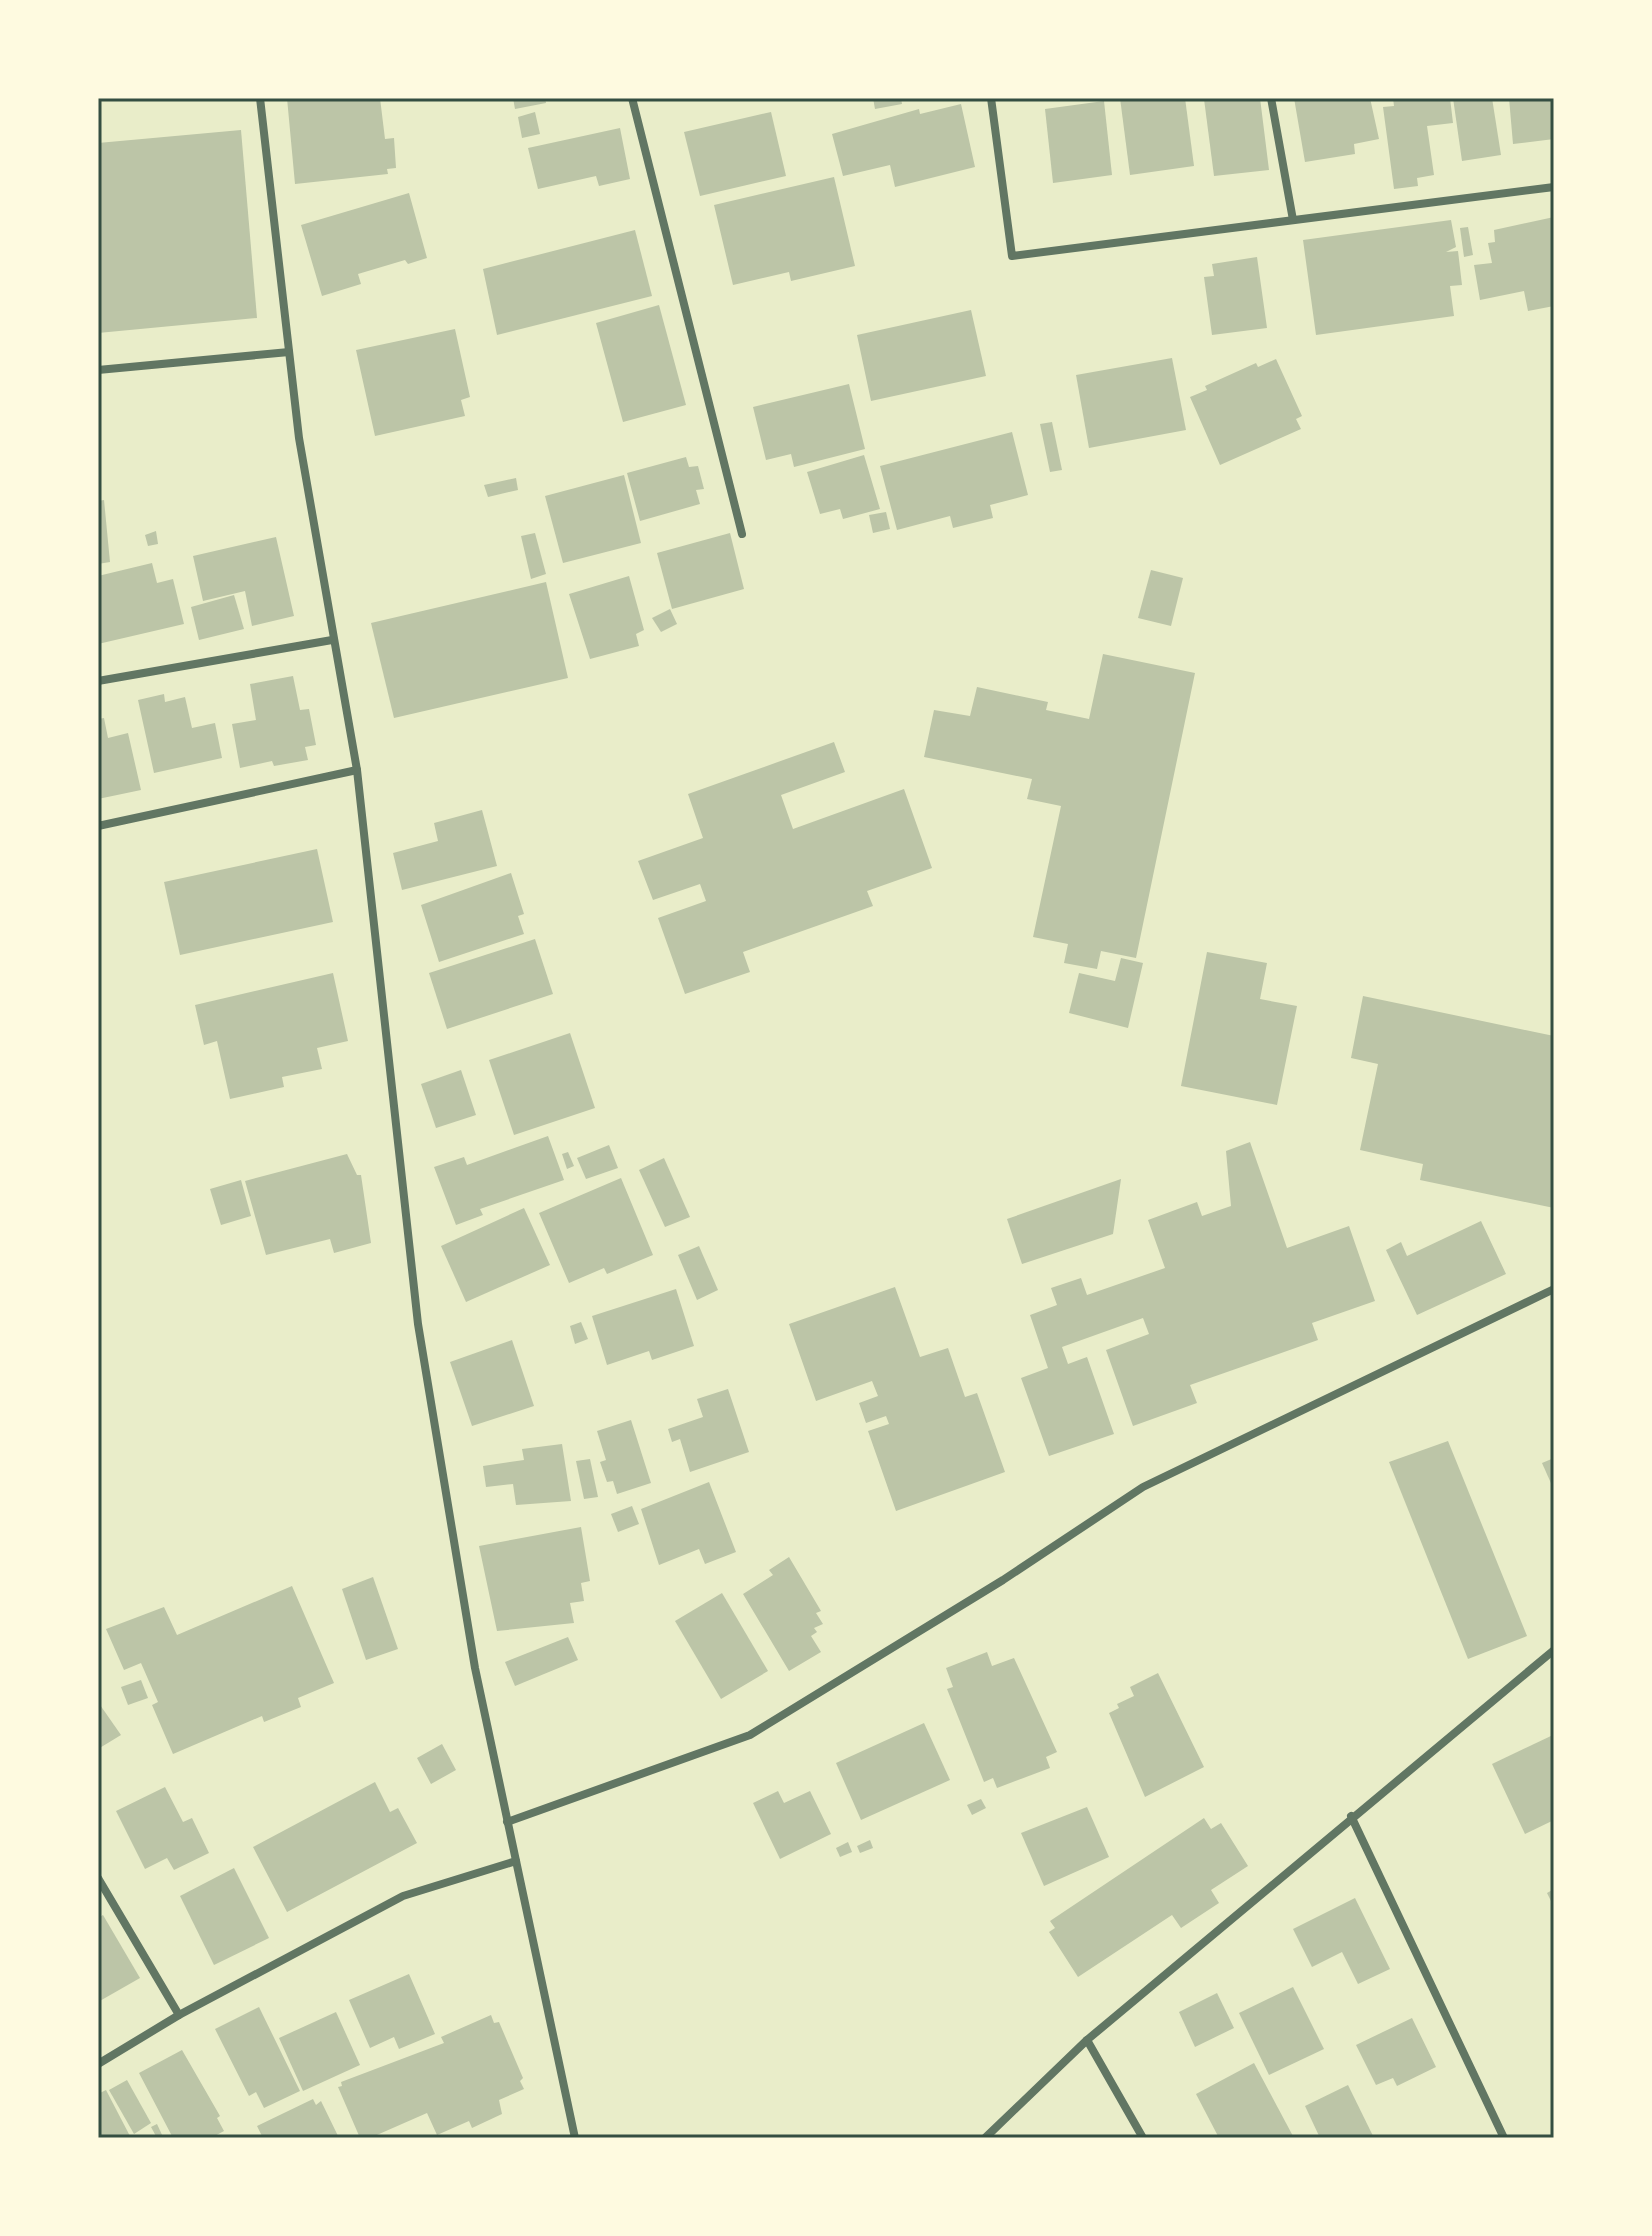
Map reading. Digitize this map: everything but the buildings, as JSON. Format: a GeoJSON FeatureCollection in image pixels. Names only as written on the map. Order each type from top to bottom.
{"type":"FeatureCollection","features":[{"type":"Feature","properties":{"kind":"street"},"geometry":{"type":"LineString","coordinates":[[260,98],[289,352],[332,640],[357,770],[418,1324],[475,1668],[575,2138]]}},
{"type":"Feature","properties":{"kind":"street"},"geometry":{"type":"LineString","coordinates":[[632,98],[742,534]]}},
{"type":"Feature","properties":{"kind":"street"},"geometry":{"type":"LineString","coordinates":[[991,98],[1012,256],[1554,187]]}},
{"type":"Feature","properties":{"kind":"street"},"geometry":{"type":"LineString","coordinates":[[1271,98],[1293,220]]}},
{"type":"Feature","properties":{"kind":"street"},"geometry":{"type":"LineString","coordinates":[[98,370],[289,352]]}},
{"type":"Feature","properties":{"kind":"street"},"geometry":{"type":"LineString","coordinates":[[98,681],[332,640]]}},
{"type":"Feature","properties":{"kind":"street"},"geometry":{"type":"LineString","coordinates":[[98,826],[357,770]]}},
{"type":"Feature","properties":{"kind":"street"},"geometry":{"type":"LineString","coordinates":[[507,1822],[750,1735],[1003,1580],[1143,1487],[1554,1289]]}},
{"type":"Feature","properties":{"kind":"street"},"geometry":{"type":"LineString","coordinates":[[985,2138],[1087,2040],[1351,1816],[1554,1650]]}},
{"type":"Feature","properties":{"kind":"street"},"geometry":{"type":"LineString","coordinates":[[1351,1816],[1504,2138]]}},
{"type":"Feature","properties":{"kind":"street"},"geometry":{"type":"LineString","coordinates":[[98,2064],[179,2015],[403,1896],[516,1861]]}},
{"type":"Feature","properties":{"kind":"street"},"geometry":{"type":"LineString","coordinates":[[98,1878],[179,2015]]}},
{"type":"Feature","properties":{"kind":"street"},"geometry":{"type":"LineString","coordinates":[[1087,2040],[1143,2138]]}}]}
